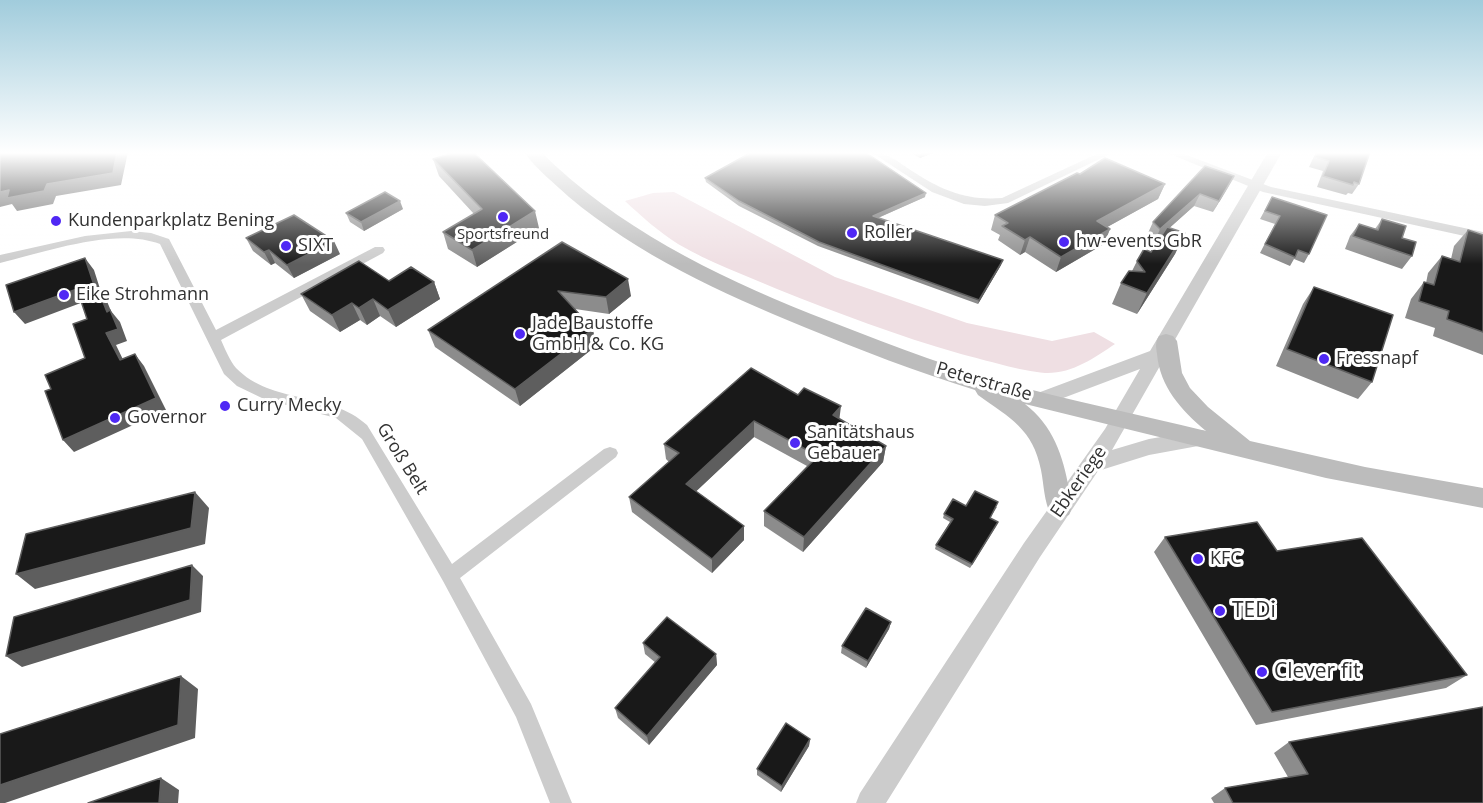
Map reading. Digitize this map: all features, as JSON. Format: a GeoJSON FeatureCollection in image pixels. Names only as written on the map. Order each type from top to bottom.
{"type":"FeatureCollection","features":[{"type":"Feature","properties":{"kind":"main road","name":"Peterstraße"},"geometry":{"type":"LineString","coordinates":[[572,189],[623,228],[691,269],[762,302],[849,337],[978,383],[1246,449],[1431,490],[1483,498]]}},
{"type":"Feature","properties":{"kind":"main road"},"geometry":{"type":"LineString","coordinates":[[1162,348],[1171,375],[1183,393],[1196,408],[1246,449]]}},
{"type":"Feature","properties":{"kind":"main road"},"geometry":{"type":"LineString","coordinates":[[978,383],[1034,425],[1042,437],[1048,450],[1060,508]]}},
{"type":"Feature","properties":{"kind":"street"},"geometry":{"type":"LineString","coordinates":[[934,189],[944,196],[972,204],[1004,201],[1029,189]]}},
{"type":"Feature","properties":{"kind":"street","name":"Ebkeriege"},"geometry":{"type":"LineString","coordinates":[[870,803],[1060,508],[1121,418],[1209,268],[1251,189]]}},
{"type":"Feature","properties":{"kind":"street"},"geometry":{"type":"LineString","coordinates":[[1267,189],[1334,206],[1483,236]]}},
{"type":"Feature","properties":{"kind":"street","name":"Groß Belt"},"geometry":{"type":"LineString","coordinates":[[0,259],[110,236],[153,235],[165,242],[229,369],[240,381],[256,392],[341,414],[357,424],[367,435],[449,574],[524,711],[561,803]]}},
{"type":"Feature","properties":{"kind":"street"},"geometry":{"type":"LineString","coordinates":[[213,338],[379,250]]}},
{"type":"Feature","properties":{"kind":"street"},"geometry":{"type":"LineString","coordinates":[[1042,399],[1162,348]]}},
{"type":"Feature","properties":{"kind":"street"},"geometry":{"type":"LineString","coordinates":[[1091,465],[1149,447],[1202,438]]}},
{"type":"Feature","properties":{"kind":"street"},"geometry":{"type":"LineString","coordinates":[[449,574],[466,565],[610,453]]}},
{"type":"Feature","properties":{"kind":"shaded area"},"geometry":{"type":"Polygon","coordinates":[[[674,192],[835,277],[967,323],[1052,341],[1094,332],[1115,344],[1091,360],[1073,368],[1045,373],[1014,368],[961,354],[891,332],[777,289],[702,257],[664,234],[625,201],[653,193],[674,192]]]}},
{"type":"Feature","properties":{"kind":"building"},"geometry":{"type":"Polygon","coordinates":[[[0,189],[45,189],[7,198],[9,190],[0,192],[0,189]]]}},
{"type":"Feature","properties":{"kind":"building"},"geometry":{"type":"Polygon","coordinates":[[[463,189],[512,189],[535,211],[472,250],[443,232],[482,209],[463,189]]]}},
{"type":"Feature","properties":{"kind":"building","name":"Roller"},"geometry":{"type":"Polygon","coordinates":[[[722,189],[921,189],[926,193],[873,216],[1003,260],[979,300],[819,242],[739,201],[722,189]]]}},
{"type":"Feature","properties":{"kind":"building"},"geometry":{"type":"Polygon","coordinates":[[[1045,189],[1155,189],[1097,221],[1110,229],[1061,257],[1030,237],[1025,240],[1002,226],[1008,223],[995,215],[1045,189]]]}},
{"type":"Feature","properties":{"kind":"building"},"geometry":{"type":"Polygon","coordinates":[[[1183,189],[1226,189],[1219,201],[1200,194],[1160,229],[1153,222],[1183,189]]]}},
{"type":"Feature","properties":{"kind":"building"},"geometry":{"type":"Polygon","coordinates":[[[385,192],[400,201],[361,222],[346,213],[385,192]]]}},
{"type":"Feature","properties":{"kind":"building"},"geometry":{"type":"Polygon","coordinates":[[[1272,197],[1327,215],[1309,254],[1298,250],[1295,257],[1265,244],[1280,216],[1265,211],[1272,197]]]}},
{"type":"Feature","properties":{"kind":"building"},"geometry":{"type":"Polygon","coordinates":[[[294,215],[334,241],[287,265],[269,250],[264,252],[246,238],[294,215]]]}},
{"type":"Feature","properties":{"kind":"building"},"geometry":{"type":"Polygon","coordinates":[[[1382,219],[1406,226],[1402,238],[1416,242],[1412,256],[1353,236],[1359,224],[1378,230],[1382,219]]]}},
{"type":"Feature","properties":{"kind":"building"},"geometry":{"type":"Polygon","coordinates":[[[1167,227],[1185,233],[1147,293],[1121,283],[1129,271],[1145,272],[1137,261],[1144,249],[1151,252],[1167,227]]]}},
{"type":"Feature","properties":{"kind":"building"},"geometry":{"type":"Polygon","coordinates":[[[1468,230],[1483,235],[1483,332],[1447,319],[1449,311],[1419,301],[1424,282],[1434,285],[1442,256],[1460,262],[1468,230]]]}},
{"type":"Feature","properties":{"kind":"building","name":"Jade Baustoffe GmbH & Co. KG"},"geometry":{"type":"Polygon","coordinates":[[[562,242],[628,279],[606,297],[558,291],[593,329],[515,389],[428,330],[562,242]]]}},
{"type":"Feature","properties":{"kind":"building"},"geometry":{"type":"Polygon","coordinates":[[[85,258],[95,288],[97,287],[107,312],[110,310],[118,329],[106,333],[120,360],[135,354],[156,398],[63,440],[45,391],[51,389],[45,375],[85,358],[73,324],[87,319],[77,289],[14,312],[6,285],[85,258]]]}},
{"type":"Feature","properties":{"kind":"building"},"geometry":{"type":"Polygon","coordinates":[[[359,261],[389,281],[411,267],[434,282],[388,310],[373,299],[359,308],[352,303],[332,315],[301,294],[359,261]]]}},
{"type":"Feature","properties":{"kind":"building"},"geometry":{"type":"Polygon","coordinates":[[[1314,287],[1393,315],[1372,382],[1287,349],[1314,287]]]}},
{"type":"Feature","properties":{"kind":"building"},"geometry":{"type":"Polygon","coordinates":[[[751,368],[798,395],[804,388],[841,406],[833,415],[886,446],[804,537],[764,511],[818,456],[754,421],[686,484],[744,526],[712,559],[629,497],[679,453],[664,444],[751,368]]]}},
{"type":"Feature","properties":{"kind":"building"},"geometry":{"type":"Polygon","coordinates":[[[975,491],[998,502],[990,518],[998,522],[972,564],[936,545],[953,519],[944,514],[953,499],[966,506],[975,491]]]}},
{"type":"Feature","properties":{"kind":"building"},"geometry":{"type":"Polygon","coordinates":[[[195,492],[191,528],[16,574],[26,534],[195,492]]]}},
{"type":"Feature","properties":{"kind":"building"},"geometry":{"type":"Polygon","coordinates":[[[1257,522],[1277,551],[1362,538],[1467,675],[1272,712],[1165,537],[1257,522]]]}},
{"type":"Feature","properties":{"kind":"building"},"geometry":{"type":"Polygon","coordinates":[[[192,565],[190,600],[6,656],[14,617],[192,565]]]}},
{"type":"Feature","properties":{"kind":"building"},"geometry":{"type":"Polygon","coordinates":[[[866,608],[891,622],[868,661],[842,646],[866,608]]]}},
{"type":"Feature","properties":{"kind":"building"},"geometry":{"type":"Polygon","coordinates":[[[667,617],[716,654],[647,736],[615,708],[660,657],[643,643],[667,617]]]}},
{"type":"Feature","properties":{"kind":"building"},"geometry":{"type":"Polygon","coordinates":[[[181,676],[178,725],[0,785],[0,734],[181,676]]]}},
{"type":"Feature","properties":{"kind":"building"},"geometry":{"type":"Polygon","coordinates":[[[1483,707],[1483,803],[1233,803],[1225,788],[1308,774],[1289,742],[1483,707]]]}},
{"type":"Feature","properties":{"kind":"building"},"geometry":{"type":"Polygon","coordinates":[[[786,723],[810,739],[782,786],[757,769],[786,723]]]}},
{"type":"Feature","properties":{"kind":"building"},"geometry":{"type":"Polygon","coordinates":[[[161,778],[159,803],[88,803],[161,778]]]}},
{"type":"Feature","properties":{"kind":"place","name":"Sportsfreund"},"geometry":{"type":"Point","coordinates":[503,217]}},
{"type":"Feature","properties":{"kind":"place","name":"Kundenparkplatz Bening"},"geometry":{"type":"Point","coordinates":[56,221]}},
{"type":"Feature","properties":{"kind":"place","name":"Roller"},"geometry":{"type":"Point","coordinates":[852,233]}},
{"type":"Feature","properties":{"kind":"place","name":"hw-events GbR"},"geometry":{"type":"Point","coordinates":[1064,242]}},
{"type":"Feature","properties":{"kind":"place","name":"SIXT"},"geometry":{"type":"Point","coordinates":[286,246]}},
{"type":"Feature","properties":{"kind":"place","name":"Eike Strohmann"},"geometry":{"type":"Point","coordinates":[64,295]}},
{"type":"Feature","properties":{"kind":"place","name":"Jade Baustoffe GmbH & Co. KG"},"geometry":{"type":"Point","coordinates":[520,334]}},
{"type":"Feature","properties":{"kind":"place","name":"Fressnapf"},"geometry":{"type":"Point","coordinates":[1324,359]}},
{"type":"Feature","properties":{"kind":"place","name":"Curry Mecky"},"geometry":{"type":"Point","coordinates":[225,406]}},
{"type":"Feature","properties":{"kind":"place","name":"Governor"},"geometry":{"type":"Point","coordinates":[115,418]}},
{"type":"Feature","properties":{"kind":"place","name":"Sanitätshaus Gebauer"},"geometry":{"type":"Point","coordinates":[795,443]}},
{"type":"Feature","properties":{"kind":"place","name":"KFC"},"geometry":{"type":"Point","coordinates":[1198,559]}},
{"type":"Feature","properties":{"kind":"place","name":"TEDi"},"geometry":{"type":"Point","coordinates":[1220,611]}},
{"type":"Feature","properties":{"kind":"place","name":"Clever fit"},"geometry":{"type":"Point","coordinates":[1262,672]}}]}
